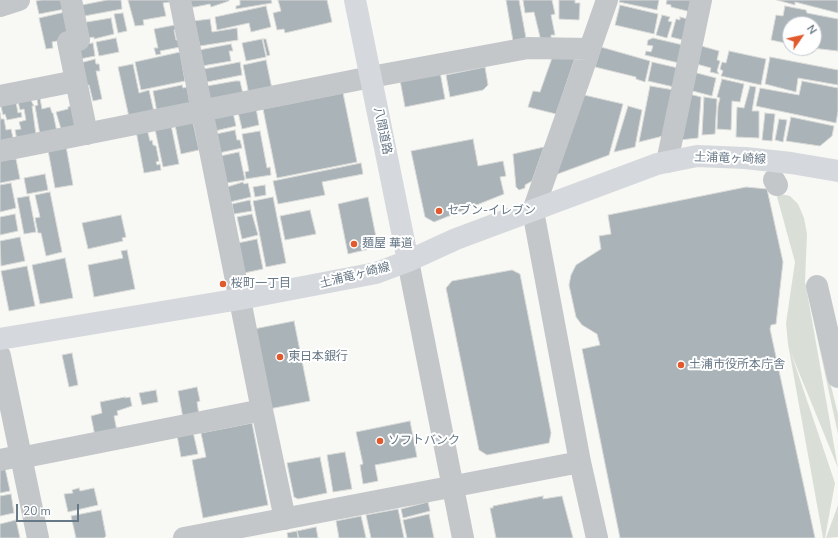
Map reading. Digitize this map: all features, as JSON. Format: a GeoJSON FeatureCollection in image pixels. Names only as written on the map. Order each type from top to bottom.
{"type":"FeatureCollection","features":[{"type":"Feature","properties":{"kind":"main road","name":"八間道路"},"geometry":{"type":"LineString","coordinates":[[355,0],[408,261]]}},
{"type":"Feature","properties":{"kind":"main road","name":"土浦竜ヶ崎線"},"geometry":{"type":"LineString","coordinates":[[0,339],[240,299],[357,278],[376,273],[408,261],[456,239],[533,211],[613,179],[667,162],[697,156],[745,158],[838,171]]}},
{"type":"Feature","properties":{"kind":"street"},"geometry":{"type":"LineString","coordinates":[[0,6],[19,0]]}},
{"type":"Feature","properties":{"kind":"street"},"geometry":{"type":"LineString","coordinates":[[71,0],[79,40],[68,42],[86,134]]}},
{"type":"Feature","properties":{"kind":"street"},"geometry":{"type":"LineString","coordinates":[[180,0],[285,519]]}},
{"type":"Feature","properties":{"kind":"street"},"geometry":{"type":"LineString","coordinates":[[597,538],[580,462],[533,211],[607,0]]}},
{"type":"Feature","properties":{"kind":"street"},"geometry":{"type":"LineString","coordinates":[[667,162],[701,0]]}},
{"type":"Feature","properties":{"kind":"street"},"geometry":{"type":"LineString","coordinates":[[0,151],[371,77],[528,48],[590,49]]}},
{"type":"Feature","properties":{"kind":"street"},"geometry":{"type":"LineString","coordinates":[[0,96],[76,81]]}},
{"type":"Feature","properties":{"kind":"street"},"geometry":{"type":"LineString","coordinates":[[408,261],[463,538]]}},
{"type":"Feature","properties":{"kind":"street"},"geometry":{"type":"LineString","coordinates":[[817,286],[838,377]]}},
{"type":"Feature","properties":{"kind":"street"},"geometry":{"type":"LineString","coordinates":[[0,356],[10,458],[38,538]]}},
{"type":"Feature","properties":{"kind":"street"},"geometry":{"type":"LineString","coordinates":[[10,458],[30,456],[262,410]]}},
{"type":"Feature","properties":{"kind":"street"},"geometry":{"type":"LineString","coordinates":[[184,538],[258,531],[285,519],[580,462]]}},
{"type":"Feature","properties":{"kind":"shaded area"},"geometry":{"type":"Polygon","coordinates":[[[776,193],[790,196],[798,204],[804,218],[807,234],[805,282],[838,468],[791,353],[835,483],[825,538],[823,538],[788,344],[786,323],[795,262],[776,193]]]}},
{"type":"Feature","properties":{"kind":"shaded area"},"geometry":{"type":"Polygon","coordinates":[[[806,286],[838,414],[838,434],[806,286]]]}},
{"type":"Feature","properties":{"kind":"shaded area"},"geometry":{"type":"Polygon","coordinates":[[[838,505],[838,537],[826,538],[838,505]]]}},
{"type":"Feature","properties":{"kind":"building"},"geometry":{"type":"Polygon","coordinates":[[[63,0],[65,9],[39,14],[36,1],[63,0]]]}},
{"type":"Feature","properties":{"kind":"building"},"geometry":{"type":"Polygon","coordinates":[[[107,0],[121,0],[122,9],[79,17],[77,6],[107,0]]]}},
{"type":"Feature","properties":{"kind":"building"},"geometry":{"type":"Polygon","coordinates":[[[128,0],[169,0],[170,2],[163,3],[166,16],[143,20],[144,25],[135,26],[128,0]]]}},
{"type":"Feature","properties":{"kind":"building"},"geometry":{"type":"Polygon","coordinates":[[[189,0],[229,1],[211,7],[210,4],[190,7],[189,0]]]}},
{"type":"Feature","properties":{"kind":"building"},"geometry":{"type":"Polygon","coordinates":[[[240,0],[271,0],[272,3],[236,9],[236,6],[240,5],[240,0]]]}},
{"type":"Feature","properties":{"kind":"building"},"geometry":{"type":"Polygon","coordinates":[[[278,0],[327,0],[332,22],[285,33],[284,29],[277,30],[273,13],[281,11],[278,0]]]}},
{"type":"Feature","properties":{"kind":"building"},"geometry":{"type":"Polygon","coordinates":[[[506,0],[519,0],[526,38],[513,41],[506,0]]]}},
{"type":"Feature","properties":{"kind":"building"},"geometry":{"type":"Polygon","coordinates":[[[523,0],[552,0],[555,14],[551,15],[555,35],[551,35],[551,39],[541,41],[534,12],[525,13],[523,0]]]}},
{"type":"Feature","properties":{"kind":"building"},"geometry":{"type":"Polygon","coordinates":[[[559,0],[575,0],[575,3],[580,3],[579,20],[559,19],[559,0]]]}},
{"type":"Feature","properties":{"kind":"building"},"geometry":{"type":"Polygon","coordinates":[[[620,0],[659,0],[657,10],[619,2],[620,0]]]}},
{"type":"Feature","properties":{"kind":"building"},"geometry":{"type":"Polygon","coordinates":[[[667,0],[694,0],[691,12],[671,7],[671,5],[666,4],[667,0]]]}},
{"type":"Feature","properties":{"kind":"building"},"geometry":{"type":"Polygon","coordinates":[[[777,0],[838,0],[838,13],[795,2],[795,5],[777,0]]]}},
{"type":"Feature","properties":{"kind":"building"},"geometry":{"type":"Polygon","coordinates":[[[620,5],[658,14],[654,34],[615,25],[620,5]]]}},
{"type":"Feature","properties":{"kind":"building"},"geometry":{"type":"Polygon","coordinates":[[[266,6],[271,27],[251,32],[249,23],[217,30],[215,17],[266,6]]]}},
{"type":"Feature","properties":{"kind":"building"},"geometry":{"type":"Polygon","coordinates":[[[785,6],[806,10],[807,13],[838,19],[838,51],[822,49],[822,16],[783,16],[785,6]]]}},
{"type":"Feature","properties":{"kind":"building"},"geometry":{"type":"Polygon","coordinates":[[[65,12],[71,38],[52,42],[53,48],[46,49],[39,18],[65,12]]]}},
{"type":"Feature","properties":{"kind":"building"},"geometry":{"type":"Polygon","coordinates":[[[123,13],[127,31],[118,33],[114,14],[123,13]]]}},
{"type":"Feature","properties":{"kind":"building"},"geometry":{"type":"Polygon","coordinates":[[[662,15],[670,17],[668,21],[672,22],[667,38],[656,35],[662,15]]]}},
{"type":"Feature","properties":{"kind":"building"},"geometry":{"type":"Polygon","coordinates":[[[776,15],[783,16],[782,42],[771,40],[776,15]]]}},
{"type":"Feature","properties":{"kind":"building"},"geometry":{"type":"Polygon","coordinates":[[[680,17],[688,19],[683,40],[671,37],[676,19],[680,20],[680,17]]]}},
{"type":"Feature","properties":{"kind":"building"},"geometry":{"type":"Polygon","coordinates":[[[111,18],[114,34],[94,39],[94,37],[83,39],[81,23],[111,18]]]}},
{"type":"Feature","properties":{"kind":"building"},"geometry":{"type":"Polygon","coordinates":[[[210,19],[212,32],[237,28],[238,40],[200,46],[193,21],[210,19]]]}},
{"type":"Feature","properties":{"kind":"building"},"geometry":{"type":"Polygon","coordinates":[[[175,25],[176,29],[174,30],[176,40],[179,40],[180,47],[160,51],[161,54],[156,55],[154,48],[158,48],[154,29],[175,25]]]}},
{"type":"Feature","properties":{"kind":"building"},"geometry":{"type":"Polygon","coordinates":[[[116,38],[119,52],[99,56],[96,42],[116,38]]]}},
{"type":"Feature","properties":{"kind":"building"},"geometry":{"type":"Polygon","coordinates":[[[653,38],[683,45],[679,63],[645,55],[646,51],[651,52],[653,46],[647,45],[648,40],[653,38]]]}},
{"type":"Feature","properties":{"kind":"building"},"geometry":{"type":"Polygon","coordinates":[[[262,39],[266,57],[246,61],[242,43],[262,39]]]}},
{"type":"Feature","properties":{"kind":"building"},"geometry":{"type":"Polygon","coordinates":[[[263,39],[266,39],[270,55],[267,56],[263,39]]]}},
{"type":"Feature","properties":{"kind":"building"},"geometry":{"type":"Polygon","coordinates":[[[93,43],[95,56],[80,59],[76,45],[93,43]]]}},
{"type":"Feature","properties":{"kind":"building"},"geometry":{"type":"Polygon","coordinates":[[[231,44],[233,51],[229,51],[231,61],[202,66],[199,50],[231,44]]]}},
{"type":"Feature","properties":{"kind":"building"},"geometry":{"type":"Polygon","coordinates":[[[698,45],[719,51],[717,60],[720,61],[717,71],[719,74],[710,72],[711,68],[693,63],[698,45]]]}},
{"type":"Feature","properties":{"kind":"building"},"geometry":{"type":"Polygon","coordinates":[[[601,47],[650,61],[645,82],[636,79],[636,77],[595,67],[601,47]]]}},
{"type":"Feature","properties":{"kind":"building"},"geometry":{"type":"Polygon","coordinates":[[[729,51],[766,59],[761,85],[721,76],[723,71],[720,69],[722,62],[726,63],[729,51]]]}},
{"type":"Feature","properties":{"kind":"building"},"geometry":{"type":"Polygon","coordinates":[[[180,52],[185,81],[141,90],[135,62],[180,52]]]}},
{"type":"Feature","properties":{"kind":"building"},"geometry":{"type":"Polygon","coordinates":[[[770,57],[838,70],[838,85],[798,78],[796,92],[765,84],[770,57]]]}},
{"type":"Feature","properties":{"kind":"building"},"geometry":{"type":"Polygon","coordinates":[[[552,58],[575,58],[556,114],[528,107],[533,91],[540,92],[552,58]]]}},
{"type":"Feature","properties":{"kind":"building"},"geometry":{"type":"Polygon","coordinates":[[[95,59],[96,64],[99,64],[100,71],[96,71],[102,99],[93,101],[89,85],[82,86],[80,63],[95,59]]]}},
{"type":"Feature","properties":{"kind":"building"},"geometry":{"type":"Polygon","coordinates":[[[266,60],[272,89],[249,95],[243,65],[266,60]]]}},
{"type":"Feature","properties":{"kind":"building"},"geometry":{"type":"Polygon","coordinates":[[[240,62],[242,75],[207,82],[204,69],[240,62]]]}},
{"type":"Feature","properties":{"kind":"building"},"geometry":{"type":"Polygon","coordinates":[[[652,62],[678,68],[674,87],[648,81],[652,62]]]}},
{"type":"Feature","properties":{"kind":"building"},"geometry":{"type":"Polygon","coordinates":[[[133,64],[139,93],[149,90],[154,112],[129,117],[118,67],[133,64]]]}},
{"type":"Feature","properties":{"kind":"building"},"geometry":{"type":"Polygon","coordinates":[[[485,67],[488,85],[483,90],[450,97],[446,75],[485,67]]]}},
{"type":"Feature","properties":{"kind":"building"},"geometry":{"type":"Polygon","coordinates":[[[440,72],[445,99],[405,107],[400,80],[440,72]]]}},
{"type":"Feature","properties":{"kind":"building"},"geometry":{"type":"Polygon","coordinates":[[[693,72],[716,78],[712,96],[689,90],[693,72]]]}},
{"type":"Feature","properties":{"kind":"building"},"geometry":{"type":"Polygon","coordinates":[[[722,79],[744,84],[740,102],[732,101],[731,130],[717,129],[718,106],[720,98],[717,97],[722,79]]]}},
{"type":"Feature","properties":{"kind":"building"},"geometry":{"type":"Polygon","coordinates":[[[240,81],[243,94],[210,102],[207,86],[240,81]]]}},
{"type":"Feature","properties":{"kind":"building"},"geometry":{"type":"Polygon","coordinates":[[[802,81],[838,88],[838,111],[836,123],[756,106],[760,88],[799,95],[802,81]]]}},
{"type":"Feature","properties":{"kind":"building"},"geometry":{"type":"Polygon","coordinates":[[[182,85],[183,88],[187,87],[190,105],[157,112],[153,91],[182,85]]]}},
{"type":"Feature","properties":{"kind":"building"},"geometry":{"type":"Polygon","coordinates":[[[650,86],[674,90],[663,136],[639,142],[650,86]]]}},
{"type":"Feature","properties":{"kind":"building"},"geometry":{"type":"Polygon","coordinates":[[[750,86],[756,87],[752,111],[759,111],[759,138],[736,137],[737,107],[744,108],[750,86]]]}},
{"type":"Feature","properties":{"kind":"building"},"geometry":{"type":"Polygon","coordinates":[[[39,93],[42,109],[50,107],[53,113],[57,132],[40,135],[35,106],[38,105],[36,94],[39,93]]]}},
{"type":"Feature","properties":{"kind":"building"},"geometry":{"type":"Polygon","coordinates":[[[343,93],[357,162],[277,178],[263,109],[343,93]]]}},
{"type":"Feature","properties":{"kind":"building"},"geometry":{"type":"Polygon","coordinates":[[[689,94],[701,97],[698,138],[679,140],[689,94]]]}},
{"type":"Feature","properties":{"kind":"building"},"geometry":{"type":"Polygon","coordinates":[[[28,95],[34,106],[32,106],[36,135],[17,140],[15,130],[21,129],[19,122],[26,120],[24,109],[20,110],[17,97],[28,95]]]}},
{"type":"Feature","properties":{"kind":"building"},"geometry":{"type":"Polygon","coordinates":[[[584,95],[623,104],[609,155],[555,175],[584,95]]]}},
{"type":"Feature","properties":{"kind":"building"},"geometry":{"type":"Polygon","coordinates":[[[15,97],[18,113],[21,112],[22,117],[7,120],[5,114],[3,115],[0,102],[15,97]]]}},
{"type":"Feature","properties":{"kind":"building"},"geometry":{"type":"Polygon","coordinates":[[[704,97],[717,99],[715,134],[702,135],[704,97]]]}},
{"type":"Feature","properties":{"kind":"building"},"geometry":{"type":"Polygon","coordinates":[[[73,105],[78,125],[61,129],[56,112],[68,109],[68,107],[73,105]]]}},
{"type":"Feature","properties":{"kind":"building"},"geometry":{"type":"Polygon","coordinates":[[[628,106],[642,110],[635,147],[614,152],[628,106]]]}},
{"type":"Feature","properties":{"kind":"building"},"geometry":{"type":"Polygon","coordinates":[[[256,108],[259,125],[242,129],[238,112],[256,108]]]}},
{"type":"Feature","properties":{"kind":"building"},"geometry":{"type":"Polygon","coordinates":[[[0,113],[1,119],[4,119],[6,130],[11,129],[14,142],[0,145],[0,113]]]}},
{"type":"Feature","properties":{"kind":"building"},"geometry":{"type":"Polygon","coordinates":[[[233,113],[236,126],[215,131],[212,117],[233,113]]]}},
{"type":"Feature","properties":{"kind":"building"},"geometry":{"type":"Polygon","coordinates":[[[765,113],[775,114],[772,141],[762,140],[765,113]]]}},
{"type":"Feature","properties":{"kind":"building"},"geometry":{"type":"Polygon","coordinates":[[[791,117],[834,126],[832,136],[820,146],[786,141],[791,117]]]}},
{"type":"Feature","properties":{"kind":"building"},"geometry":{"type":"Polygon","coordinates":[[[779,119],[787,120],[783,142],[775,140],[779,119]]]}},
{"type":"Feature","properties":{"kind":"building"},"geometry":{"type":"Polygon","coordinates":[[[193,122],[199,150],[181,154],[175,125],[193,122]]]}},
{"type":"Feature","properties":{"kind":"building"},"geometry":{"type":"Polygon","coordinates":[[[171,125],[179,164],[163,167],[155,129],[171,125]]]}},
{"type":"Feature","properties":{"kind":"building"},"geometry":{"type":"Polygon","coordinates":[[[147,129],[150,141],[152,140],[153,145],[156,146],[159,161],[156,162],[157,165],[160,164],[161,170],[144,173],[136,131],[147,129]]]}},
{"type":"Feature","properties":{"kind":"building"},"geometry":{"type":"Polygon","coordinates":[[[235,130],[237,140],[240,140],[242,148],[219,153],[216,134],[235,130]]]}},
{"type":"Feature","properties":{"kind":"building"},"geometry":{"type":"Polygon","coordinates":[[[260,131],[267,168],[270,167],[271,175],[246,179],[245,172],[249,171],[242,134],[260,131]]]}},
{"type":"Feature","properties":{"kind":"building"},"geometry":{"type":"Polygon","coordinates":[[[473,139],[478,166],[503,161],[506,176],[500,177],[504,194],[434,222],[425,217],[411,151],[473,139]]]}},
{"type":"Feature","properties":{"kind":"building"},"geometry":{"type":"Polygon","coordinates":[[[66,146],[73,185],[55,188],[48,150],[66,146]]]}},
{"type":"Feature","properties":{"kind":"building"},"geometry":{"type":"Polygon","coordinates":[[[544,147],[532,181],[525,185],[525,188],[519,190],[516,187],[513,154],[544,147]]]}},
{"type":"Feature","properties":{"kind":"building"},"geometry":{"type":"Polygon","coordinates":[[[239,152],[245,180],[226,183],[220,156],[239,152]]]}},
{"type":"Feature","properties":{"kind":"building"},"geometry":{"type":"Polygon","coordinates":[[[0,159],[16,159],[20,179],[0,183],[0,159]]]}},
{"type":"Feature","properties":{"kind":"building"},"geometry":{"type":"Polygon","coordinates":[[[361,163],[363,174],[322,182],[325,195],[278,204],[273,181],[361,163]]]}},
{"type":"Feature","properties":{"kind":"building"},"geometry":{"type":"Polygon","coordinates":[[[45,174],[48,190],[27,194],[24,178],[45,174]]]}},
{"type":"Feature","properties":{"kind":"building"},"geometry":{"type":"Polygon","coordinates":[[[243,182],[244,184],[248,183],[251,197],[230,202],[227,187],[243,182]]]}},
{"type":"Feature","properties":{"kind":"building"},"geometry":{"type":"Polygon","coordinates":[[[11,183],[16,208],[0,212],[0,185],[11,183]]]}},
{"type":"Feature","properties":{"kind":"building"},"geometry":{"type":"Polygon","coordinates":[[[265,185],[266,195],[255,197],[253,187],[265,185]]]}},
{"type":"Feature","properties":{"kind":"building","name":"土浦市役所本庁舎"},"geometry":{"type":"Polygon","coordinates":[[[746,187],[767,189],[783,262],[776,324],[771,325],[770,329],[815,538],[620,538],[582,349],[600,345],[597,334],[582,325],[576,317],[569,285],[571,275],[576,265],[601,249],[599,236],[611,234],[608,215],[746,187]]]}},
{"type":"Feature","properties":{"kind":"building"},"geometry":{"type":"Polygon","coordinates":[[[50,192],[62,252],[46,256],[41,233],[38,233],[35,218],[40,217],[35,195],[50,192]]]}},
{"type":"Feature","properties":{"kind":"building"},"geometry":{"type":"Polygon","coordinates":[[[29,196],[36,232],[24,234],[17,198],[29,196]]]}},
{"type":"Feature","properties":{"kind":"building"},"geometry":{"type":"Polygon","coordinates":[[[273,197],[286,263],[266,267],[253,201],[273,197]]]}},
{"type":"Feature","properties":{"kind":"building"},"geometry":{"type":"Polygon","coordinates":[[[368,197],[378,247],[348,254],[338,204],[368,197]]]}},
{"type":"Feature","properties":{"kind":"building"},"geometry":{"type":"Polygon","coordinates":[[[250,200],[252,211],[234,214],[232,204],[250,200]]]}},
{"type":"Feature","properties":{"kind":"building"},"geometry":{"type":"Polygon","coordinates":[[[310,210],[316,234],[285,240],[280,216],[310,210]]]}},
{"type":"Feature","properties":{"kind":"building"},"geometry":{"type":"Polygon","coordinates":[[[15,214],[18,231],[0,235],[0,217],[15,214]]]}},
{"type":"Feature","properties":{"kind":"building"},"geometry":{"type":"Polygon","coordinates":[[[252,214],[258,235],[242,239],[237,217],[252,214]]]}},
{"type":"Feature","properties":{"kind":"building"},"geometry":{"type":"Polygon","coordinates":[[[121,215],[126,237],[122,238],[123,241],[88,249],[82,223],[121,215]]]}},
{"type":"Feature","properties":{"kind":"building"},"geometry":{"type":"Polygon","coordinates":[[[20,237],[25,261],[1,266],[0,241],[20,237]]]}},
{"type":"Feature","properties":{"kind":"building"},"geometry":{"type":"Polygon","coordinates":[[[257,239],[263,269],[244,273],[238,243],[257,239]]]}},
{"type":"Feature","properties":{"kind":"building"},"geometry":{"type":"Polygon","coordinates":[[[127,250],[135,289],[94,297],[88,265],[123,258],[121,251],[127,250]]]}},
{"type":"Feature","properties":{"kind":"building"},"geometry":{"type":"Polygon","coordinates":[[[65,258],[73,298],[40,304],[32,265],[65,258]]]}},
{"type":"Feature","properties":{"kind":"building"},"geometry":{"type":"Polygon","coordinates":[[[27,266],[35,306],[9,311],[1,271],[27,266]]]}},
{"type":"Feature","properties":{"kind":"building"},"geometry":{"type":"Polygon","coordinates":[[[512,270],[520,274],[551,433],[549,443],[487,455],[479,450],[446,288],[452,281],[512,270]]]}},
{"type":"Feature","properties":{"kind":"building"},"geometry":{"type":"Polygon","coordinates":[[[294,321],[310,401],[269,409],[254,329],[294,321]]]}},
{"type":"Feature","properties":{"kind":"building"},"geometry":{"type":"Polygon","coordinates":[[[72,353],[78,385],[69,387],[62,355],[72,353]]]}},
{"type":"Feature","properties":{"kind":"building"},"geometry":{"type":"Polygon","coordinates":[[[197,387],[200,401],[197,402],[199,415],[183,418],[178,391],[197,387]]]}},
{"type":"Feature","properties":{"kind":"building"},"geometry":{"type":"Polygon","coordinates":[[[156,390],[158,402],[142,405],[139,393],[156,390]]]}},
{"type":"Feature","properties":{"kind":"building"},"geometry":{"type":"Polygon","coordinates":[[[130,397],[132,406],[117,411],[118,415],[114,416],[117,431],[95,436],[91,416],[102,413],[100,402],[130,397]]]}},
{"type":"Feature","properties":{"kind":"building"},"geometry":{"type":"Polygon","coordinates":[[[410,421],[417,457],[375,465],[378,481],[363,484],[360,465],[363,464],[356,432],[410,421]]]}},
{"type":"Feature","properties":{"kind":"building"},"geometry":{"type":"Polygon","coordinates":[[[252,423],[268,505],[203,518],[192,460],[206,457],[201,433],[252,423]]]}},
{"type":"Feature","properties":{"kind":"building"},"geometry":{"type":"Polygon","coordinates":[[[193,432],[198,454],[181,457],[177,435],[193,432]]]}},
{"type":"Feature","properties":{"kind":"building"},"geometry":{"type":"Polygon","coordinates":[[[345,452],[352,489],[333,492],[327,455],[345,452]]]}},
{"type":"Feature","properties":{"kind":"building"},"geometry":{"type":"Polygon","coordinates":[[[320,457],[327,493],[298,499],[294,497],[287,463],[320,457]]]}},
{"type":"Feature","properties":{"kind":"building"},"geometry":{"type":"Polygon","coordinates":[[[5,468],[10,491],[0,493],[0,469],[5,468]]]}},
{"type":"Feature","properties":{"kind":"building"},"geometry":{"type":"Polygon","coordinates":[[[79,488],[80,491],[94,488],[98,505],[68,512],[64,494],[73,493],[72,490],[79,488]]]}},
{"type":"Feature","properties":{"kind":"building"},"geometry":{"type":"Polygon","coordinates":[[[11,494],[14,513],[0,516],[0,496],[11,494]]]}},
{"type":"Feature","properties":{"kind":"building"},"geometry":{"type":"Polygon","coordinates":[[[543,496],[543,499],[562,496],[573,538],[496,538],[490,508],[493,508],[493,506],[543,496]]]}},
{"type":"Feature","properties":{"kind":"building"},"geometry":{"type":"Polygon","coordinates":[[[428,502],[430,511],[403,518],[401,509],[428,502]]]}},
{"type":"Feature","properties":{"kind":"building"},"geometry":{"type":"Polygon","coordinates":[[[398,509],[404,538],[371,538],[366,515],[398,509]]]}},
{"type":"Feature","properties":{"kind":"building"},"geometry":{"type":"Polygon","coordinates":[[[101,510],[106,536],[104,538],[76,538],[71,516],[101,510]]]}},
{"type":"Feature","properties":{"kind":"building"},"geometry":{"type":"Polygon","coordinates":[[[429,514],[434,538],[407,538],[403,520],[429,514]]]}},
{"type":"Feature","properties":{"kind":"building"},"geometry":{"type":"Polygon","coordinates":[[[361,516],[366,538],[339,538],[336,521],[361,516]]]}},
{"type":"Feature","properties":{"kind":"building"},"geometry":{"type":"Polygon","coordinates":[[[16,520],[20,538],[0,538],[0,524],[16,520]]]}},
{"type":"Feature","properties":{"kind":"building"},"geometry":{"type":"Polygon","coordinates":[[[316,527],[318,538],[299,538],[297,531],[316,527]]]}},
{"type":"Feature","properties":{"kind":"building"},"geometry":{"type":"Polygon","coordinates":[[[297,531],[298,538],[288,538],[287,533],[297,531]]]}},
{"type":"Feature","properties":{"kind":"place","name":"セブン-イレブン"},"geometry":{"type":"Point","coordinates":[439,211]}},
{"type":"Feature","properties":{"kind":"place","name":"麺屋 華道"},"geometry":{"type":"Point","coordinates":[354,244]}},
{"type":"Feature","properties":{"kind":"place","name":"桜町一丁目"},"geometry":{"type":"Point","coordinates":[223,284]}},
{"type":"Feature","properties":{"kind":"place","name":"東日本銀行"},"geometry":{"type":"Point","coordinates":[280,357]}},
{"type":"Feature","properties":{"kind":"place","name":"土浦市役所本庁舎"},"geometry":{"type":"Point","coordinates":[681,365]}},
{"type":"Feature","properties":{"kind":"place","name":"ソフトバンク"},"geometry":{"type":"Point","coordinates":[380,441]}}]}
